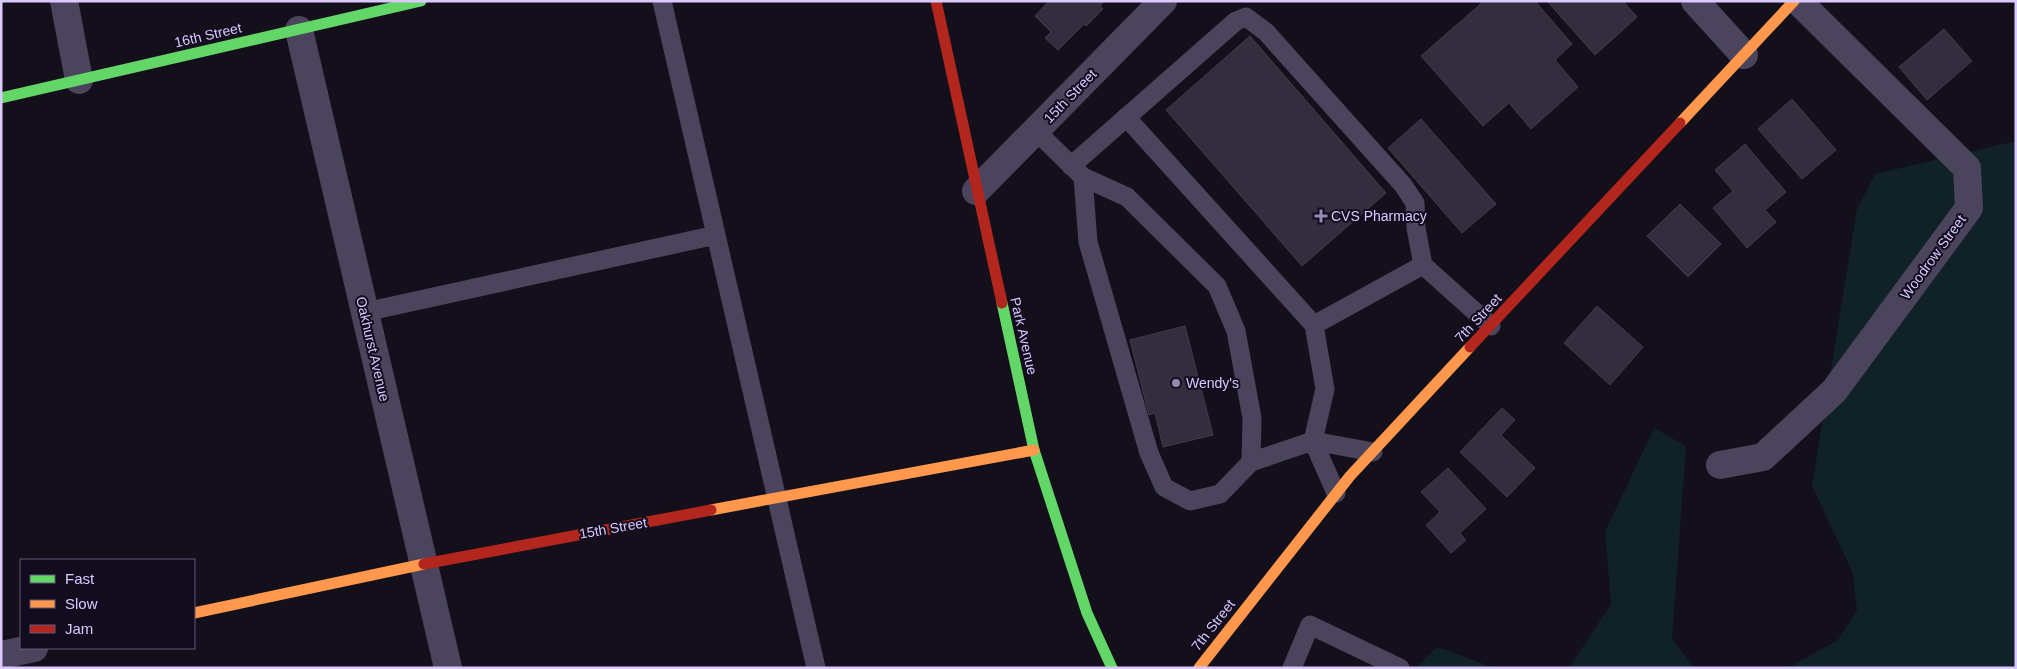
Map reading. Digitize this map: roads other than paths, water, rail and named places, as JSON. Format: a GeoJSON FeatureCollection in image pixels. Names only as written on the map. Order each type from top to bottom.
{"type":"FeatureCollection","features":[{"type":"Feature","properties":{"kind":"street"},"geometry":{"type":"LineString","coordinates":[[64,1],[79,80]]}},
{"type":"Feature","properties":{"kind":"street","name":"16th Street"},"geometry":{"type":"LineString","coordinates":[[1,98],[421,1]]}},
{"type":"Feature","properties":{"kind":"street","name":"Park Avenue"},"geometry":{"type":"LineString","coordinates":[[936,1],[1034,450],[1087,613],[1112,668]]}},
{"type":"Feature","properties":{"kind":"street","name":"15th Street"},"geometry":{"type":"LineString","coordinates":[[976,191],[1163,1]]}},
{"type":"Feature","properties":{"kind":"street"},"geometry":{"type":"LineString","coordinates":[[1695,1],[1744,55]]}},
{"type":"Feature","properties":{"kind":"street","name":"7th Street"},"geometry":{"type":"LineString","coordinates":[[1199,668],[1336,493],[1794,1]]}},
{"type":"Feature","properties":{"kind":"street","name":"Woodrow Street"},"geometry":{"type":"LineString","coordinates":[[1720,465],[1763,457],[1834,391],[1969,208],[1966,168],[1798,1]]}},
{"type":"Feature","properties":{"kind":"street","name":"Oakhurst Avenue"},"geometry":{"type":"LineString","coordinates":[[299,30],[448,668]]}},
{"type":"Feature","properties":{"kind":"street","name":"15th Street"},"geometry":{"type":"LineString","coordinates":[[195,613],[423,564],[1034,450]]}},
{"type":"Feature","properties":{"kind":"street"},"geometry":{"type":"LineString","coordinates":[[1,655],[29,649]]}},
{"type":"Feature","properties":{"kind":"lane"},"geometry":{"type":"LineString","coordinates":[[662,1],[816,668]]}},
{"type":"Feature","properties":{"kind":"lane"},"geometry":{"type":"LineString","coordinates":[[1077,171],[1126,117],[1236,21],[1246,17],[1266,32],[1403,185],[1415,203],[1416,228],[1423,265],[1490,326]]}},
{"type":"Feature","properties":{"kind":"lane"},"geometry":{"type":"LineString","coordinates":[[1126,117],[1314,325],[1325,389],[1313,441],[1336,493]]}},
{"type":"Feature","properties":{"kind":"lane"},"geometry":{"type":"LineString","coordinates":[[1036,131],[1077,171],[1127,197],[1218,286],[1236,331],[1238,341],[1252,418],[1251,462]]}},
{"type":"Feature","properties":{"kind":"lane"},"geometry":{"type":"LineString","coordinates":[[1077,171],[1088,242],[1149,453],[1164,487],[1190,501],[1220,494],[1251,462],[1313,441],[1373,452]]}},
{"type":"Feature","properties":{"kind":"lane"},"geometry":{"type":"LineString","coordinates":[[365,312],[716,235]]}},
{"type":"Feature","properties":{"kind":"lane"},"geometry":{"type":"LineString","coordinates":[[1314,325],[1423,265]]}},
{"type":"Feature","properties":{"kind":"lane"},"geometry":{"type":"LineString","coordinates":[[1292,668],[1310,625],[1400,668]]}},
{"type":"Feature","properties":{"kind":"lane"},"geometry":{"type":"LineString","coordinates":[[1356,647],[1363,668]]}},
{"type":"Feature","properties":{"kind":"place","name":"CVS Pharmacy"},"geometry":{"type":"Point","coordinates":[1321,216]}},
{"type":"Feature","properties":{"kind":"place","name":"Wendy's"},"geometry":{"type":"Point","coordinates":[1176,383]}}]}
